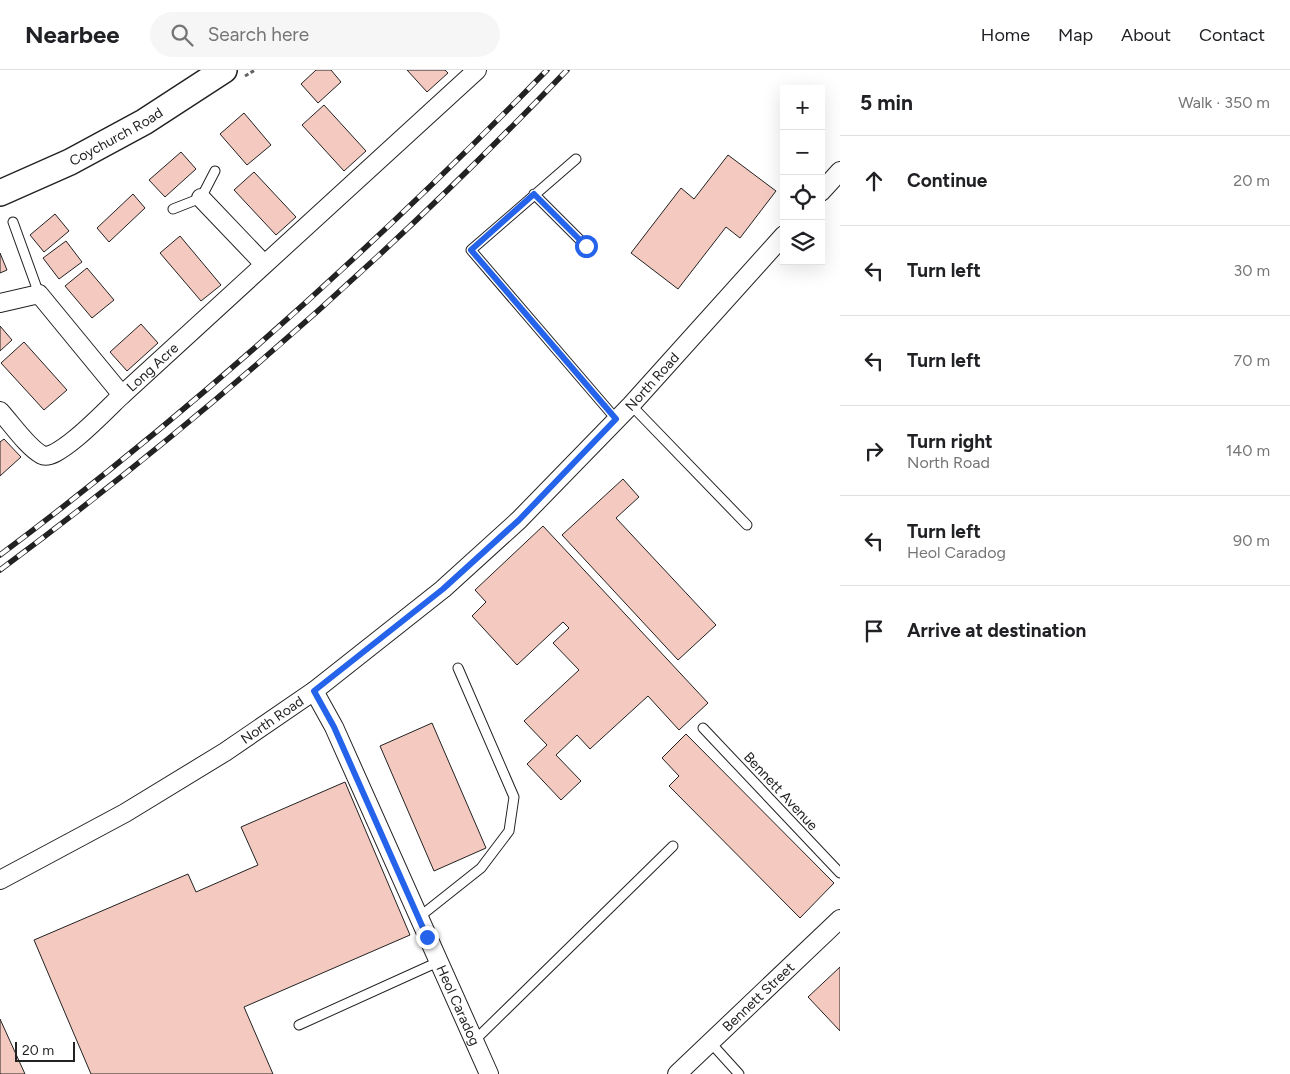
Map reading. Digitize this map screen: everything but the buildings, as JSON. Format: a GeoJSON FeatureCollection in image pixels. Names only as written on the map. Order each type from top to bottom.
{"type":"FeatureCollection","features":[{"type":"Feature","properties":{"kind":"main road","name":"Coychurch Road"},"geometry":{"type":"LineString","coordinates":[[0,192],[70,162],[144,122],[224,70]]}},
{"type":"Feature","properties":{"kind":"street","name":"Long Acre"},"geometry":{"type":"LineString","coordinates":[[38,294],[122,395],[477,70]]}},
{"type":"Feature","properties":{"kind":"street"},"geometry":{"type":"LineString","coordinates":[[825,188],[840,171]]}},
{"type":"Feature","properties":{"kind":"street"},"geometry":{"type":"LineString","coordinates":[[201,198],[264,264]]}},
{"type":"Feature","properties":{"kind":"street","name":"North Road"},"geometry":{"type":"LineString","coordinates":[[0,880],[134,808],[225,752],[314,691],[443,589],[519,520],[631,405],[780,239]]}},
{"type":"Feature","properties":{"kind":"street"},"geometry":{"type":"LineString","coordinates":[[0,303],[38,294]]}},
{"type":"Feature","properties":{"kind":"street"},"geometry":{"type":"LineString","coordinates":[[0,411],[34,448],[43,456],[50,457],[62,451],[122,395]]}},
{"type":"Feature","properties":{"kind":"street","name":"Heol Caradog"},"geometry":{"type":"LineString","coordinates":[[314,691],[334,727],[489,1074]]}},
{"type":"Feature","properties":{"kind":"street","name":"Bennett Street"},"geometry":{"type":"LineString","coordinates":[[677,1074],[840,919]]}},
{"type":"Feature","properties":{"kind":"lane"},"geometry":{"type":"LineString","coordinates":[[576,159],[471,250],[616,419]]}},
{"type":"Feature","properties":{"kind":"lane"},"geometry":{"type":"LineString","coordinates":[[173,209],[201,198],[215,171]]}},
{"type":"Feature","properties":{"kind":"lane"},"geometry":{"type":"LineString","coordinates":[[534,194],[586,246]]}},
{"type":"Feature","properties":{"kind":"lane"},"geometry":{"type":"LineString","coordinates":[[13,222],[38,294]]}},
{"type":"Feature","properties":{"kind":"lane"},"geometry":{"type":"LineString","coordinates":[[631,405],[747,526]]}},
{"type":"Feature","properties":{"kind":"lane"},"geometry":{"type":"LineString","coordinates":[[418,918],[481,868],[509,831],[514,797],[458,668]]}},
{"type":"Feature","properties":{"kind":"lane","name":"Bennett Avenue"},"geometry":{"type":"LineString","coordinates":[[703,728],[840,873]]}},
{"type":"Feature","properties":{"kind":"lane"},"geometry":{"type":"LineString","coordinates":[[474,1041],[673,846]]}},
{"type":"Feature","properties":{"kind":"lane"},"geometry":{"type":"LineString","coordinates":[[299,1025],[438,962]]}},
{"type":"Feature","properties":{"kind":"lane"},"geometry":{"type":"LineString","coordinates":[[710,1042],[739,1074]]}},
{"type":"Feature","properties":{"kind":"railway"},"geometry":{"type":"LineString","coordinates":[[0,555],[144,442],[283,323],[417,199],[547,70]]}},
{"type":"Feature","properties":{"kind":"railway"},"geometry":{"type":"LineString","coordinates":[[0,570],[149,454],[294,332],[433,204],[567,70]]}},
{"type":"Feature","properties":{"kind":"route"},"geometry":{"type":"LineString","coordinates":[[427,937],[334,727],[314,691],[443,589],[519,520],[616,419],[471,250],[534,194],[586,246]]}}]}
